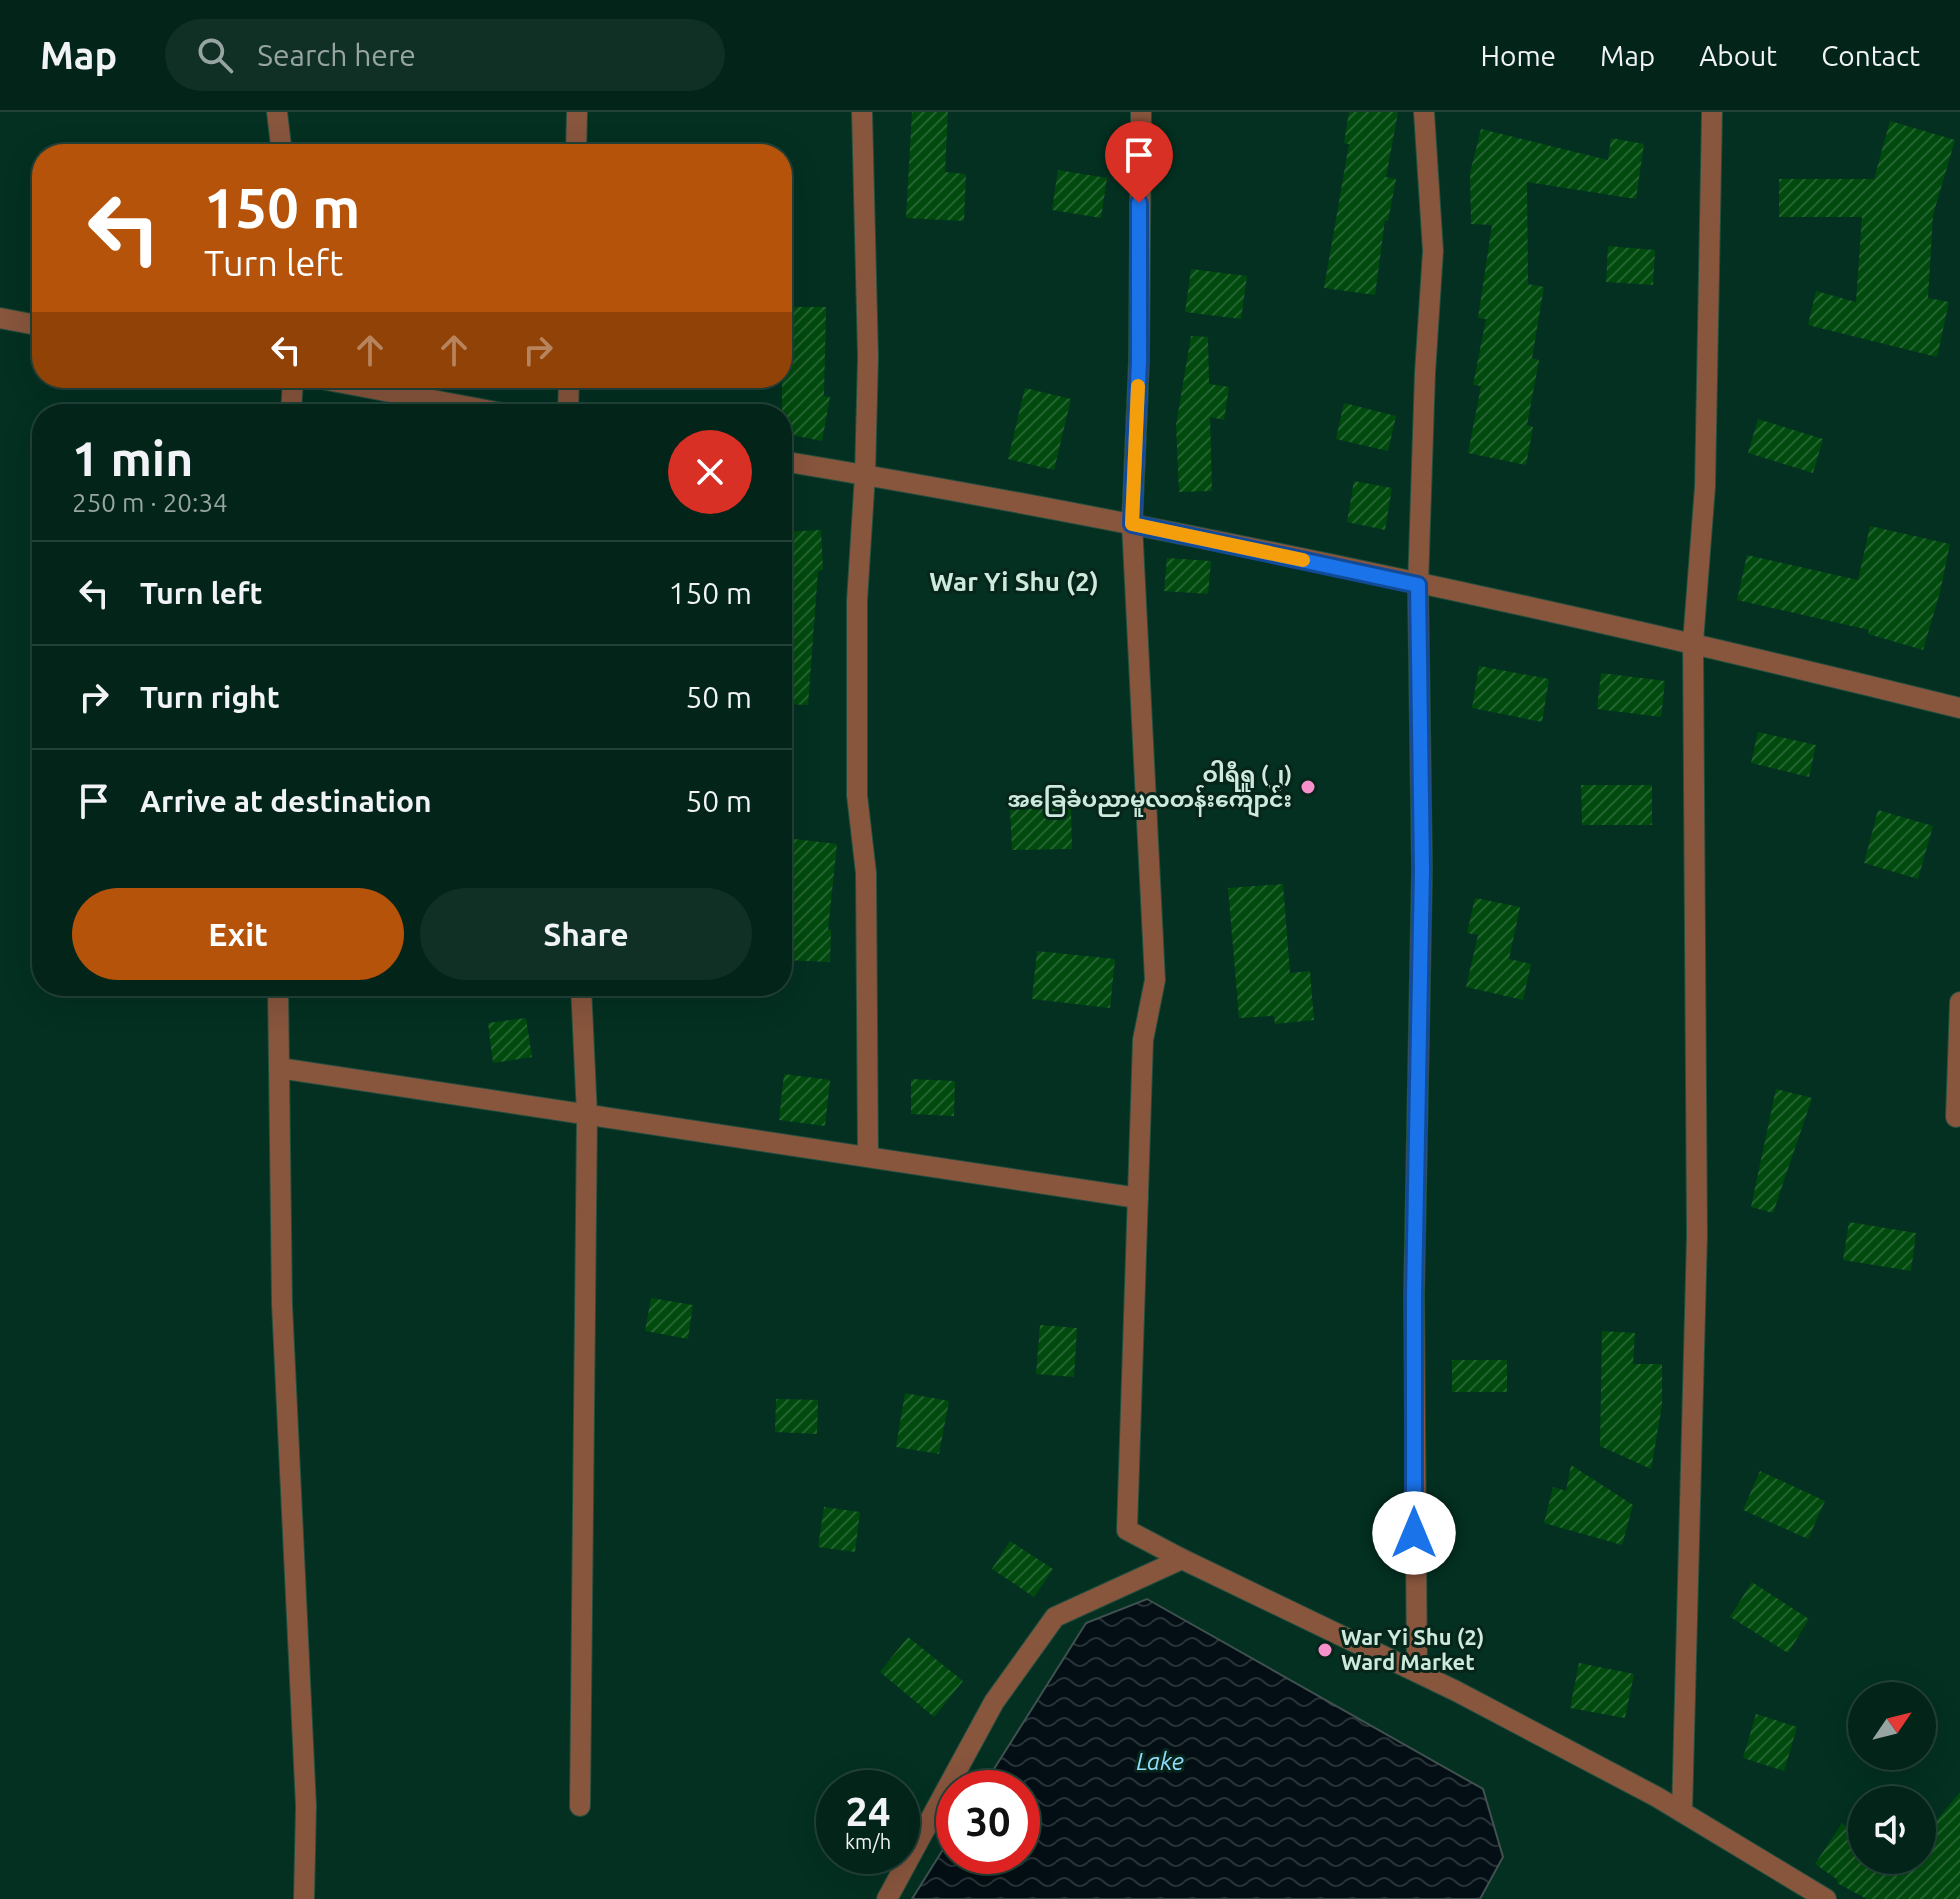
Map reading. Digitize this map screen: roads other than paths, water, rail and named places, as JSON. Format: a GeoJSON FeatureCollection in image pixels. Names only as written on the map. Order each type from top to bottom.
{"type":"FeatureCollection","features":[{"type":"Feature","properties":{"kind":"street"},"geometry":{"type":"LineString","coordinates":[[277,112],[281,144]]}},
{"type":"Feature","properties":{"kind":"street"},"geometry":{"type":"LineString","coordinates":[[576,144],[577,112]]}},
{"type":"Feature","properties":{"kind":"street"},"geometry":{"type":"LineString","coordinates":[[862,112],[868,357],[857,601],[857,795],[866,873],[868,1157]]}},
{"type":"Feature","properties":{"kind":"street"},"geometry":{"type":"LineString","coordinates":[[1141,112],[1139,361],[1132,524],[1155,980],[1143,1040],[1127,1530],[1417,1672],[1682,1812],[1826,1899]]}},
{"type":"Feature","properties":{"kind":"street"},"geometry":{"type":"LineString","coordinates":[[1417,1672],[1414,1296],[1422,870],[1418,585],[1425,373],[1433,251],[1424,112]]}},
{"type":"Feature","properties":{"kind":"street"},"geometry":{"type":"LineString","coordinates":[[1682,1812],[1697,1235],[1693,642],[1705,487],[1712,112]]}},
{"type":"Feature","properties":{"kind":"street"},"geometry":{"type":"LineString","coordinates":[[0,318],[32,324]]}},
{"type":"Feature","properties":{"kind":"street"},"geometry":{"type":"LineString","coordinates":[[369,388],[454,404]]}},
{"type":"Feature","properties":{"kind":"street"},"geometry":{"type":"LineString","coordinates":[[792,463],[1132,524],[1693,642],[1960,708]]}},
{"type":"Feature","properties":{"kind":"street"},"geometry":{"type":"LineString","coordinates":[[278,996],[282,1304],[306,1806],[304,1899]]}},
{"type":"Feature","properties":{"kind":"street"},"geometry":{"type":"LineString","coordinates":[[580,1806],[587,1115],[581,996]]}},
{"type":"Feature","properties":{"kind":"street"},"geometry":{"type":"LineString","coordinates":[[1956,1117],[1960,1002]]}},
{"type":"Feature","properties":{"kind":"street"},"geometry":{"type":"LineString","coordinates":[[279,1068],[1138,1198]]}},
{"type":"Feature","properties":{"kind":"street"},"geometry":{"type":"LineString","coordinates":[[887,1899],[994,1702],[1055,1617],[1182,1559]]}},
{"type":"Feature","properties":{"kind":"water","name":"Lake"},"geometry":{"type":"Polygon","coordinates":[[[1147,1599],[1483,1789],[1503,1857],[1480,1899],[912,1899],[936,1861],[936,1874],[1040,1874],[1040,1770],[993,1770],[1086,1623],[1147,1599]]]}},
{"type":"Feature","properties":{"kind":"place","name":"ဝါရီရူ (၂) အခြေခံပညာမူလတန်းကျောင်း"},"geometry":{"type":"Point","coordinates":[1308,787]}},
{"type":"Feature","properties":{"kind":"place","name":"War Yi Shu (2) Ward Market"},"geometry":{"type":"Point","coordinates":[1325,1650]}},
{"type":"Feature","properties":{"kind":"district","name":"War Yi Shu (2)"},"geometry":{"type":"Point","coordinates":[1014,582]}}]}
